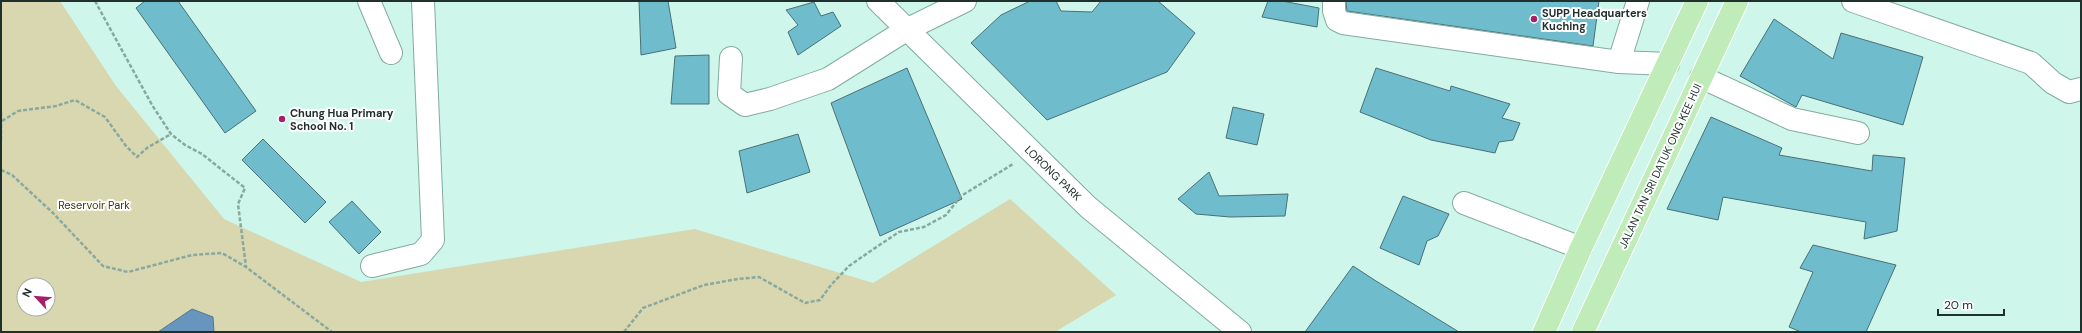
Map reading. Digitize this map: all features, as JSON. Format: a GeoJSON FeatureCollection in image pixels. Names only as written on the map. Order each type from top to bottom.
{"type":"FeatureCollection","features":[{"type":"Feature","properties":{"kind":"main road"},"geometry":{"type":"LineString","coordinates":[[1544,332],[1581,248],[1697,1]]}},
{"type":"Feature","properties":{"kind":"main road","name":"JALAN TAN SRI DATUK ONG KEE HUI"},"geometry":{"type":"LineString","coordinates":[[1583,332],[1737,1]]}},
{"type":"Feature","properties":{"kind":"street"},"geometry":{"type":"LineString","coordinates":[[369,1],[390,52]]}},
{"type":"Feature","properties":{"kind":"street"},"geometry":{"type":"LineString","coordinates":[[372,266],[421,254],[433,240],[423,1]]}},
{"type":"Feature","properties":{"kind":"street","name":"LORONG PARK"},"geometry":{"type":"LineString","coordinates":[[878,1],[1088,207],[1240,332]]}},
{"type":"Feature","properties":{"kind":"street"},"geometry":{"type":"LineString","coordinates":[[731,58],[729,94],[745,105],[770,99],[828,79],[906,30],[965,1]]}},
{"type":"Feature","properties":{"kind":"street"},"geometry":{"type":"LineString","coordinates":[[1334,1],[1334,11],[1337,20],[1343,23],[1619,62],[1668,64]]}},
{"type":"Feature","properties":{"kind":"street"},"geometry":{"type":"LineString","coordinates":[[1619,62],[1638,1]]}},
{"type":"Feature","properties":{"kind":"street"},"geometry":{"type":"LineString","coordinates":[[1853,1],[2031,63],[2053,83],[2069,92],[2081,89]]}},
{"type":"Feature","properties":{"kind":"street"},"geometry":{"type":"LineString","coordinates":[[1701,77],[1792,120],[1858,133]]}},
{"type":"Feature","properties":{"kind":"street"},"geometry":{"type":"LineString","coordinates":[[1464,203],[1581,248]]}},
{"type":"Feature","properties":{"kind":"path"},"geometry":{"type":"LineString","coordinates":[[95,1],[152,105],[171,134],[185,145],[202,154],[245,188],[238,204],[246,267]]}},
{"type":"Feature","properties":{"kind":"path"},"geometry":{"type":"LineString","coordinates":[[2,121],[18,111],[56,106],[75,100],[105,117],[126,146],[137,157],[147,148],[171,134]]}},
{"type":"Feature","properties":{"kind":"path"},"geometry":{"type":"LineString","coordinates":[[1,112],[1,140]]}},
{"type":"Feature","properties":{"kind":"path"},"geometry":{"type":"LineString","coordinates":[[624,332],[643,308],[704,285],[760,277],[805,304],[820,300],[831,285],[849,266],[872,250],[899,232],[924,227],[946,215],[961,196],[1033,153]]}},
{"type":"Feature","properties":{"kind":"path"},"geometry":{"type":"LineString","coordinates":[[1,170],[12,175],[53,213],[103,266],[128,272],[192,255],[222,252],[246,267],[332,332]]}},
{"type":"Feature","properties":{"kind":"green space","name":"Reservoir Park"},"geometry":{"type":"Polygon","coordinates":[[[1,1],[60,1],[116,86],[224,219],[361,282],[695,229],[873,283],[1010,199],[1116,295],[1055,332],[1,332],[1,1]]]}},
{"type":"Feature","properties":{"kind":"water"},"geometry":{"type":"Polygon","coordinates":[[[192,309],[213,317],[214,332],[158,332],[192,309]]]}},
{"type":"Feature","properties":{"kind":"building"},"geometry":{"type":"Polygon","coordinates":[[[145,1],[178,1],[256,111],[225,133],[136,8],[145,1]]]}},
{"type":"Feature","properties":{"kind":"building"},"geometry":{"type":"Polygon","coordinates":[[[639,1],[668,1],[676,48],[641,55],[639,1]]]}},
{"type":"Feature","properties":{"kind":"building"},"geometry":{"type":"Polygon","coordinates":[[[1030,1],[1056,1],[1061,11],[1092,12],[1101,1],[1158,1],[1195,33],[1167,72],[1047,120],[971,43],[1001,15],[1030,1]]]}},
{"type":"Feature","properties":{"kind":"building"},"geometry":{"type":"Polygon","coordinates":[[[1268,1],[1282,1],[1319,8],[1317,27],[1262,17],[1268,1]]]}},
{"type":"Feature","properties":{"kind":"building"},"geometry":{"type":"Polygon","coordinates":[[[1346,1],[1599,1],[1593,46],[1347,11],[1346,1]]]}},
{"type":"Feature","properties":{"kind":"building"},"geometry":{"type":"Polygon","coordinates":[[[814,2],[821,16],[833,12],[841,26],[798,55],[788,32],[798,25],[786,10],[814,2]]]}},
{"type":"Feature","properties":{"kind":"building"},"geometry":{"type":"Polygon","coordinates":[[[1774,19],[1833,59],[1841,33],[1923,57],[1903,125],[1802,95],[1796,107],[1740,76],[1774,19]]]}},
{"type":"Feature","properties":{"kind":"building"},"geometry":{"type":"Polygon","coordinates":[[[709,55],[709,104],[671,104],[675,56],[709,55]]]}},
{"type":"Feature","properties":{"kind":"building"},"geometry":{"type":"Polygon","coordinates":[[[907,68],[962,199],[880,236],[831,103],[907,68]]]}},
{"type":"Feature","properties":{"kind":"building"},"geometry":{"type":"Polygon","coordinates":[[[1376,68],[1450,91],[1451,86],[1510,104],[1502,118],[1520,123],[1513,140],[1499,142],[1495,153],[1431,140],[1360,112],[1376,68]]]}},
{"type":"Feature","properties":{"kind":"building"},"geometry":{"type":"Polygon","coordinates":[[[1233,107],[1264,114],[1257,145],[1226,138],[1233,107]]]}},
{"type":"Feature","properties":{"kind":"building"},"geometry":{"type":"Polygon","coordinates":[[[1711,117],[1782,148],[1779,155],[1872,171],[1873,155],[1905,158],[1897,231],[1864,239],[1866,222],[1723,197],[1718,220],[1667,209],[1711,117]]]}},
{"type":"Feature","properties":{"kind":"building"},"geometry":{"type":"Polygon","coordinates":[[[798,134],[810,172],[747,193],[739,151],[798,134]]]}},
{"type":"Feature","properties":{"kind":"building"},"geometry":{"type":"Polygon","coordinates":[[[263,139],[326,202],[305,223],[242,160],[263,139]]]}},
{"type":"Feature","properties":{"kind":"building"},"geometry":{"type":"Polygon","coordinates":[[[1209,172],[1219,196],[1288,194],[1285,216],[1230,217],[1196,214],[1178,199],[1209,172]]]}},
{"type":"Feature","properties":{"kind":"building"},"geometry":{"type":"Polygon","coordinates":[[[1403,196],[1449,214],[1438,236],[1427,241],[1419,265],[1380,248],[1403,196]]]}},
{"type":"Feature","properties":{"kind":"building"},"geometry":{"type":"Polygon","coordinates":[[[352,201],[381,232],[359,254],[329,222],[352,201]]]}},
{"type":"Feature","properties":{"kind":"building"},"geometry":{"type":"Polygon","coordinates":[[[1813,245],[1896,265],[1866,332],[1801,332],[1789,327],[1813,272],[1800,268],[1813,245]]]}},
{"type":"Feature","properties":{"kind":"building"},"geometry":{"type":"Polygon","coordinates":[[[1353,266],[1376,281],[1459,332],[1305,332],[1353,266]]]}},
{"type":"Feature","properties":{"kind":"place","name":"SUPP Headquarters Kuching"},"geometry":{"type":"Point","coordinates":[1534,19]}},
{"type":"Feature","properties":{"kind":"place","name":"Chung Hua Primary School No. 1"},"geometry":{"type":"Point","coordinates":[282,119]}}]}
